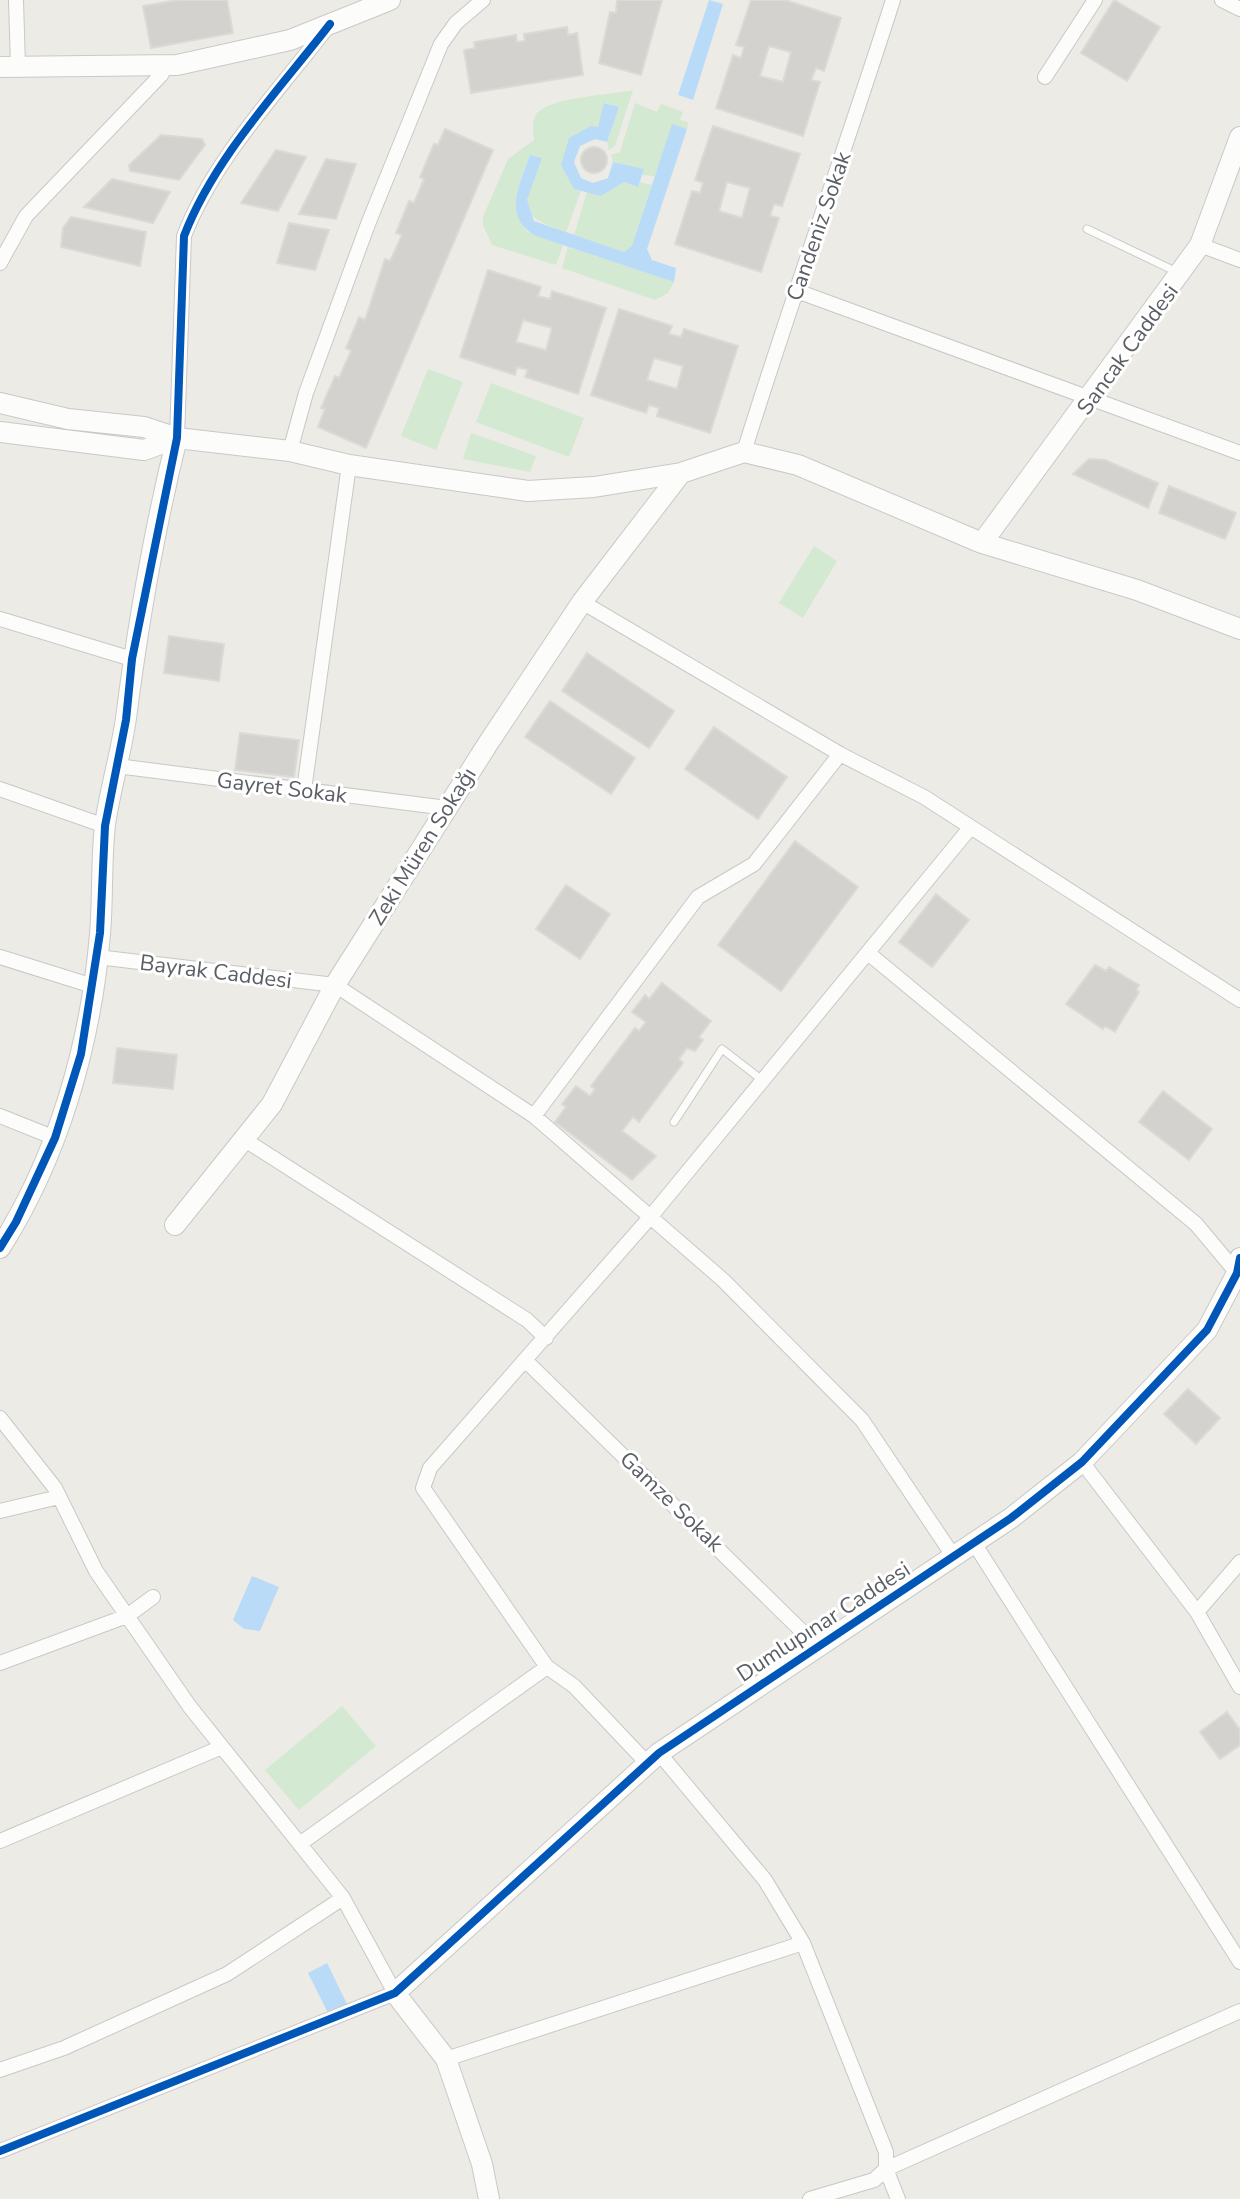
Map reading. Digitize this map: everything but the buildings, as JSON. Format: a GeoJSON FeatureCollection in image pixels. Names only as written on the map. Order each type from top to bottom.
{"type":"FeatureCollection","features":[{"type":"Feature","properties":{"kind":"street"},"geometry":{"type":"LineString","coordinates":[[16,0],[9,67],[166,65],[290,40],[382,3]]}},
{"type":"Feature","properties":{"kind":"street"},"geometry":{"type":"LineString","coordinates":[[290,451],[306,393],[368,224],[441,44],[456,23],[483,0]]}},
{"type":"Feature","properties":{"kind":"street","name":"Candeniz Sokak"},"geometry":{"type":"LineString","coordinates":[[744,452],[794,290],[842,160],[893,0]]}},
{"type":"Feature","properties":{"kind":"street"},"geometry":{"type":"LineString","coordinates":[[1045,77],[1095,0]]}},
{"type":"Feature","properties":{"kind":"street"},"geometry":{"type":"LineString","coordinates":[[1222,0],[1240,9]]}},
{"type":"Feature","properties":{"kind":"street"},"geometry":{"type":"LineString","coordinates":[[0,1248],[16,1222],[55,1138],[81,1054],[97,957],[105,826],[132,659],[177,438],[184,236],[195,208],[234,149],[330,24]]}},
{"type":"Feature","properties":{"kind":"street"},"geometry":{"type":"LineString","coordinates":[[0,263],[26,216],[161,75],[166,65]]}},
{"type":"Feature","properties":{"kind":"street","name":"Sancak Caddesi"},"geometry":{"type":"LineString","coordinates":[[982,543],[1091,399],[1200,245],[1240,137]]}},
{"type":"Feature","properties":{"kind":"street"},"geometry":{"type":"LineString","coordinates":[[1200,245],[1240,260]]}},
{"type":"Feature","properties":{"kind":"street"},"geometry":{"type":"LineString","coordinates":[[794,290],[1240,453]]}},
{"type":"Feature","properties":{"kind":"street"},"geometry":{"type":"LineString","coordinates":[[0,403],[68,419],[144,427],[177,438],[290,451],[349,465],[528,491],[594,487],[681,473],[744,452],[798,465],[982,543],[1137,590],[1240,629]]}},
{"type":"Feature","properties":{"kind":"street"},"geometry":{"type":"LineString","coordinates":[[0,432],[144,450],[177,438]]}},
{"type":"Feature","properties":{"kind":"street"},"geometry":{"type":"LineString","coordinates":[[304,790],[349,465]]}},
{"type":"Feature","properties":{"kind":"street","name":"Zeki Müren Sokağı"},"geometry":{"type":"LineString","coordinates":[[175,1225],[272,1104],[335,985],[447,808],[582,602],[681,473]]}},
{"type":"Feature","properties":{"kind":"street"},"geometry":{"type":"LineString","coordinates":[[582,602],[840,754],[924,797],[1240,1000]]}},
{"type":"Feature","properties":{"kind":"street"},"geometry":{"type":"LineString","coordinates":[[0,619],[132,659]]}},
{"type":"Feature","properties":{"kind":"street"},"geometry":{"type":"LineString","coordinates":[[534,1116],[698,897],[754,864],[840,754]]}},
{"type":"Feature","properties":{"kind":"street","name":"Gayret Sokak"},"geometry":{"type":"LineString","coordinates":[[117,766],[447,808]]}},
{"type":"Feature","properties":{"kind":"street"},"geometry":{"type":"LineString","coordinates":[[0,789],[105,826]]}},
{"type":"Feature","properties":{"kind":"street"},"geometry":{"type":"LineString","coordinates":[[898,2199],[886,2169],[886,2152],[803,1943],[765,1880],[653,1758],[574,1686],[547,1667],[423,1488],[430,1468],[652,1215],[970,828]]}},
{"type":"Feature","properties":{"kind":"street"},"geometry":{"type":"LineString","coordinates":[[868,953],[1196,1224],[1236,1279]]}},
{"type":"Feature","properties":{"kind":"street"},"geometry":{"type":"LineString","coordinates":[[0,957],[93,986]]}},
{"type":"Feature","properties":{"kind":"street","name":"Bayrak Caddesi"},"geometry":{"type":"LineString","coordinates":[[97,957],[335,985]]}},
{"type":"Feature","properties":{"kind":"street"},"geometry":{"type":"LineString","coordinates":[[335,985],[534,1116],[652,1215],[723,1280],[862,1420],[954,1557]]}},
{"type":"Feature","properties":{"kind":"street"},"geometry":{"type":"LineString","coordinates":[[0,1116],[55,1138]]}},
{"type":"Feature","properties":{"kind":"street"},"geometry":{"type":"LineString","coordinates":[[245,1140],[527,1320],[546,1338]]}},
{"type":"Feature","properties":{"kind":"street","name":"Dumlupınar Caddesi"},"geometry":{"type":"LineString","coordinates":[[395,1993],[653,1758],[816,1645],[954,1557],[1082,1462],[1207,1330],[1236,1279]]}},
{"type":"Feature","properties":{"kind":"street","name":"Gamze Sokak"},"geometry":{"type":"LineString","coordinates":[[525,1360],[816,1645]]}},
{"type":"Feature","properties":{"kind":"street"},"geometry":{"type":"LineString","coordinates":[[0,1418],[59,1497],[96,1571],[127,1616],[222,1747],[343,1898],[395,1993],[446,2059],[482,2164],[489,2199]]}},
{"type":"Feature","properties":{"kind":"street"},"geometry":{"type":"LineString","coordinates":[[1082,1462],[1197,1612],[1240,1687]]}},
{"type":"Feature","properties":{"kind":"street"},"geometry":{"type":"LineString","coordinates":[[0,1511],[59,1497]]}},
{"type":"Feature","properties":{"kind":"street"},"geometry":{"type":"LineString","coordinates":[[974,1543],[1240,1962]]}},
{"type":"Feature","properties":{"kind":"street"},"geometry":{"type":"LineString","coordinates":[[1197,1612],[1240,1562]]}},
{"type":"Feature","properties":{"kind":"street"},"geometry":{"type":"LineString","coordinates":[[0,1663],[127,1616],[153,1597]]}},
{"type":"Feature","properties":{"kind":"street"},"geometry":{"type":"LineString","coordinates":[[301,1843],[547,1667]]}},
{"type":"Feature","properties":{"kind":"street"},"geometry":{"type":"LineString","coordinates":[[0,1841],[222,1747]]}},
{"type":"Feature","properties":{"kind":"street"},"geometry":{"type":"LineString","coordinates":[[0,2070],[64,2048],[227,1974],[343,1898]]}},
{"type":"Feature","properties":{"kind":"street"},"geometry":{"type":"LineString","coordinates":[[446,2059],[803,1943]]}},
{"type":"Feature","properties":{"kind":"street"},"geometry":{"type":"LineString","coordinates":[[0,2151],[395,1993]]}},
{"type":"Feature","properties":{"kind":"street"},"geometry":{"type":"LineString","coordinates":[[810,2199],[874,2180],[886,2169],[1240,2011]]}},
{"type":"Feature","properties":{"kind":"lane"},"geometry":{"type":"LineString","coordinates":[[1087,229],[1181,274]]}},
{"type":"Feature","properties":{"kind":"lane"},"geometry":{"type":"LineString","coordinates":[[674,1122],[722,1049],[764,1081]]}},
{"type":"Feature","properties":{"kind":"green space"},"geometry":{"type":"Polygon","coordinates":[[[633,90],[615,146],[609,150],[607,142],[619,107],[605,103],[598,127],[569,138],[574,189],[581,191],[566,232],[530,213],[527,198],[542,158],[530,155],[519,184],[517,212],[527,231],[563,245],[556,265],[492,245],[483,225],[483,217],[508,159],[534,140],[536,115],[542,109],[566,100],[633,90]]]}},
{"type":"Feature","properties":{"kind":"green space"},"geometry":{"type":"Polygon","coordinates":[[[635,103],[657,112],[661,104],[683,112],[680,120],[688,122],[687,129],[672,125],[655,176],[642,175],[643,169],[613,162],[611,155],[620,152],[635,103]]]}},
{"type":"Feature","properties":{"kind":"green space"},"geometry":{"type":"Polygon","coordinates":[[[624,182],[638,187],[640,182],[652,185],[632,247],[624,252],[574,235],[587,192],[601,196],[624,182]]]}},
{"type":"Feature","properties":{"kind":"green space"},"geometry":{"type":"Polygon","coordinates":[[[568,247],[674,282],[668,293],[655,300],[562,268],[568,247]]]}},
{"type":"Feature","properties":{"kind":"green space"},"geometry":{"type":"Polygon","coordinates":[[[428,369],[463,382],[436,450],[401,436],[428,369]]]}},
{"type":"Feature","properties":{"kind":"green space"},"geometry":{"type":"Polygon","coordinates":[[[491,383],[584,418],[569,457],[476,422],[491,383]]]}},
{"type":"Feature","properties":{"kind":"green space"},"geometry":{"type":"Polygon","coordinates":[[[471,433],[536,456],[530,472],[463,459],[471,433]]]}},
{"type":"Feature","properties":{"kind":"green space"},"geometry":{"type":"Polygon","coordinates":[[[814,546],[837,561],[803,618],[779,603],[814,546]]]}},
{"type":"Feature","properties":{"kind":"green space"},"geometry":{"type":"Polygon","coordinates":[[[342,1706],[376,1746],[299,1810],[265,1770],[342,1706]]]}},
{"type":"Feature","properties":{"kind":"water"},"geometry":{"type":"Polygon","coordinates":[[[709,0],[723,4],[693,100],[678,95],[709,0]]]}},
{"type":"Feature","properties":{"kind":"water"},"geometry":{"type":"Polygon","coordinates":[[[604,103],[619,107],[607,142],[595,139],[580,146],[574,162],[581,178],[593,183],[608,178],[613,162],[644,169],[638,187],[624,182],[601,196],[574,189],[561,165],[569,138],[591,126],[598,127],[604,103]]]}},
{"type":"Feature","properties":{"kind":"water"},"geometry":{"type":"Polygon","coordinates":[[[672,124],[687,129],[647,249],[652,260],[676,268],[674,282],[536,236],[519,219],[516,199],[530,155],[542,158],[527,200],[534,221],[624,252],[632,246],[672,124]]]}},
{"type":"Feature","properties":{"kind":"water"},"geometry":{"type":"Polygon","coordinates":[[[252,1576],[279,1587],[260,1631],[244,1629],[233,1620],[252,1576]]]}},
{"type":"Feature","properties":{"kind":"water"},"geometry":{"type":"Polygon","coordinates":[[[327,1963],[347,2004],[328,2013],[308,1973],[327,1963]]]}},
{"type":"Feature","properties":{"kind":"cycle path"},"geometry":{"type":"LineString","coordinates":[[0,1248],[16,1222],[55,1138],[81,1054],[100,933],[105,826],[126,720],[132,659],[177,438],[184,236],[212,179],[230,152],[330,24]]}},
{"type":"Feature","properties":{"kind":"cycle path"},"geometry":{"type":"LineString","coordinates":[[0,2151],[395,1993],[659,1753],[1011,1518],[1082,1462],[1207,1330],[1237,1273],[1240,1258]]}}]}
